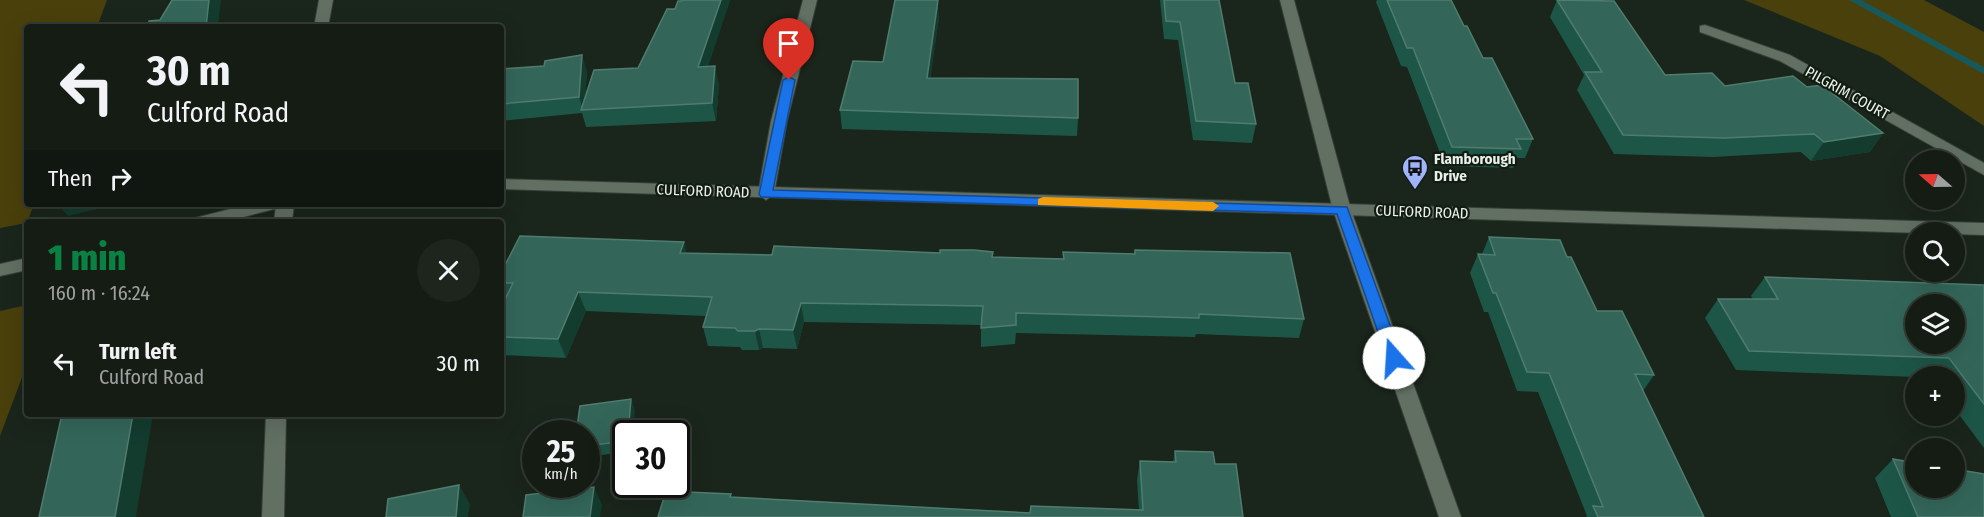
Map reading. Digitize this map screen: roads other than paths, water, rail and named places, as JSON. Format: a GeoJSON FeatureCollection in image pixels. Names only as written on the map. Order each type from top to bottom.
{"type":"FeatureCollection","features":[{"type":"Feature","properties":{"kind":"street"},"geometry":{"type":"LineString","coordinates":[[322,24],[326,0]]}},
{"type":"Feature","properties":{"kind":"street"},"geometry":{"type":"LineString","coordinates":[[766,194],[779,121],[810,0]]}},
{"type":"Feature","properties":{"kind":"street"},"geometry":{"type":"LineString","coordinates":[[1287,0],[1342,210],[1450,517]]}},
{"type":"Feature","properties":{"kind":"street","name":"PILGRIM COURT"},"geometry":{"type":"LineString","coordinates":[[1705,29],[1785,58],[1984,170]]}},
{"type":"Feature","properties":{"kind":"street","name":"CULFORD ROAD"},"geometry":{"type":"LineString","coordinates":[[504,184],[766,194],[1984,229]]}},
{"type":"Feature","properties":{"kind":"street"},"geometry":{"type":"LineString","coordinates":[[213,219],[260,207]]}},
{"type":"Feature","properties":{"kind":"street"},"geometry":{"type":"LineString","coordinates":[[0,270],[24,265]]}},
{"type":"Feature","properties":{"kind":"street"},"geometry":{"type":"LineString","coordinates":[[273,517],[276,417]]}},
{"type":"Feature","properties":{"kind":"waterway"},"geometry":{"type":"LineString","coordinates":[[1854,0],[1984,71]]}},
{"type":"Feature","properties":{"kind":"place","name":"Flamborough Drive"},"geometry":{"type":"Point","coordinates":[1415,191]}}]}
